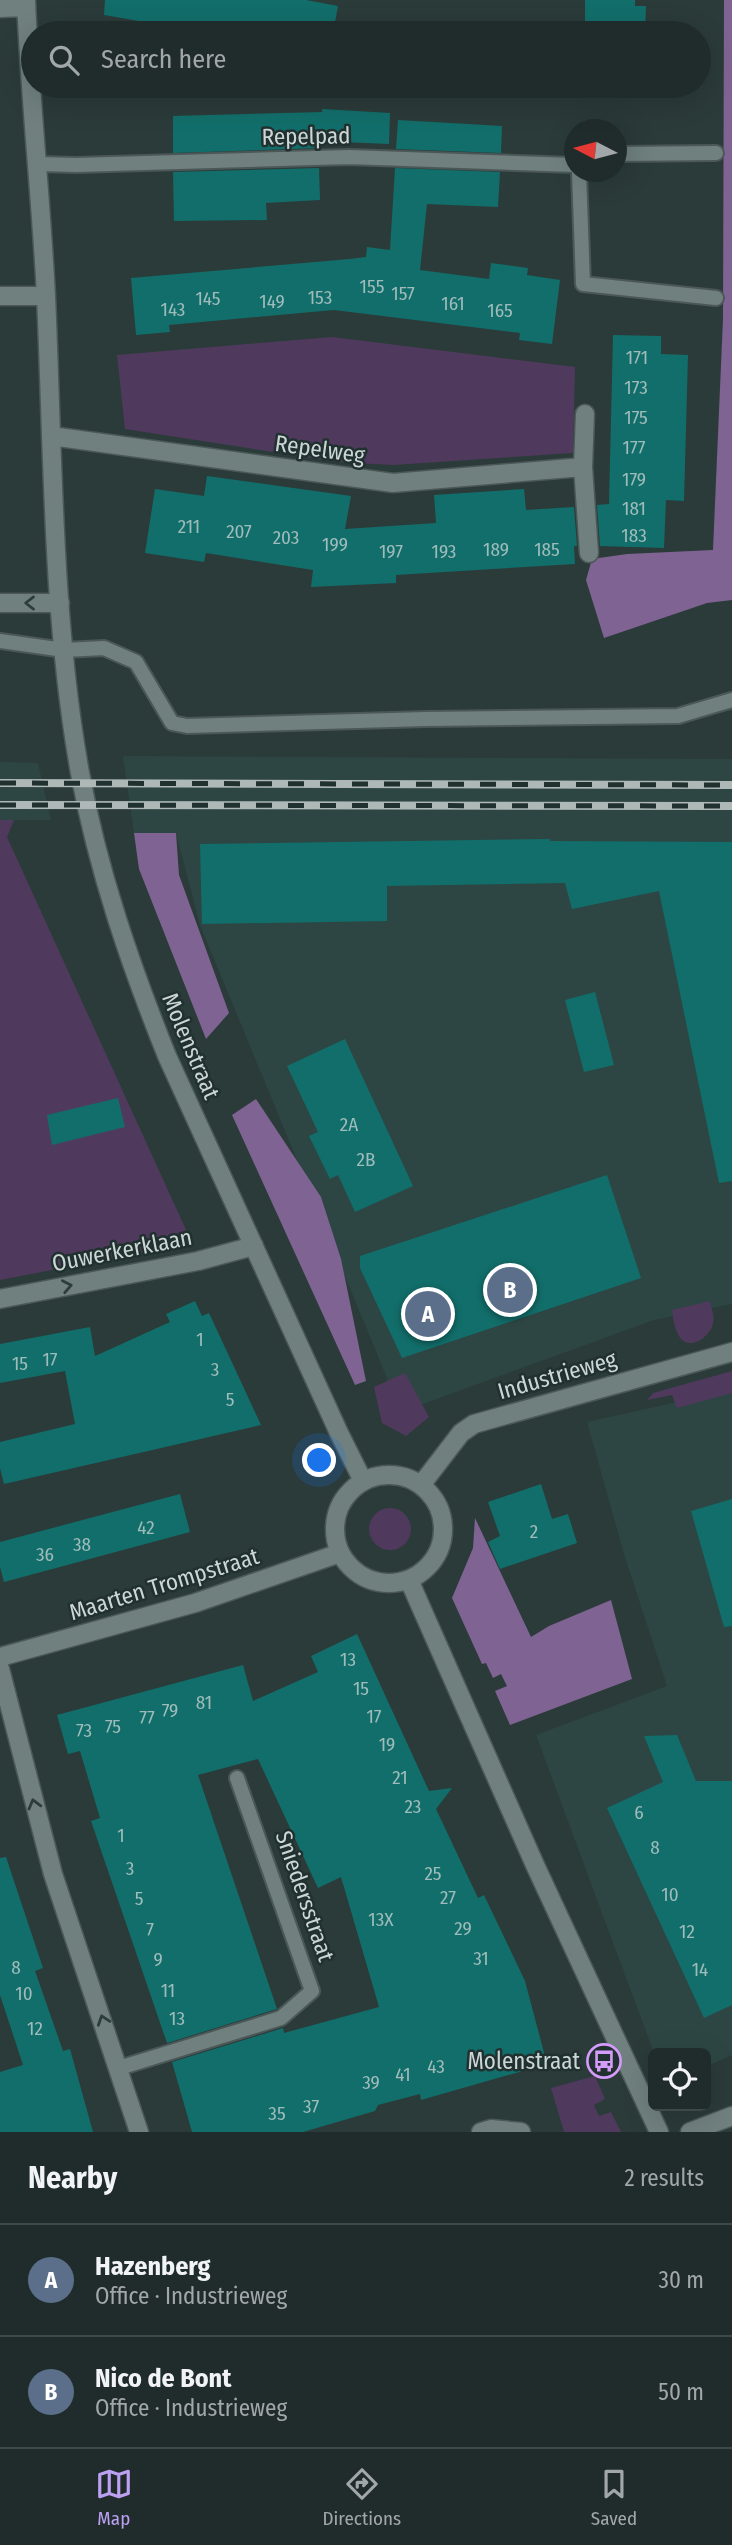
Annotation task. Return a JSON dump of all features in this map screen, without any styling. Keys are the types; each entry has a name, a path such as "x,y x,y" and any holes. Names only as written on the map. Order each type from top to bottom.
{"street":[{"path":"0,8 26,4"},
{"path":"0,603 60,603 46,296 33,98"},
{"path":"0,296 46,296"},
{"path":"585,414 583,467 589,554"},
{"name":"Repelweg","path":"51,436 393,484 583,467"},
{"name":"Molenstraat","path":"60,603 80,776 110,900 142,994 167,1056 363,1481"},
{"name":"Ouwerkerklaan","path":"0,1299 198,1261 254,1246"},
{"name":"Industrieweg","path":"422,1485 461,1433 474,1424 732,1352"},
{"path":"382,1475 398,1475 422,1485 437,1503 443,1520 443,1538 437,1556 426,1570 408,1580 387,1584 364,1578 351,1568 340,1553 335,1538 335,1521 341,1504 351,1489 363,1481 382,1475"},
{"name":"Maarten Trompstraat","path":"0,1657 195,1603 340,1553"},
{"path":"408,1580 659,2132"},
{"path":"0,1669 53,1874 139,2132"},
{"path":"690,2132 732,2116"},
{"path":"481,2132 491,2129 521,2132"}],"lane":[{"path":"627,154 716,153"},
{"name":"Repelpad","path":"38,164 349,156 564,165"},
{"path":"579,182 583,284 716,298"},
{"path":"0,641 65,650 104,648 136,662 172,723 187,726 426,719 678,716 732,700"},
{"name":"Sniedersstraat","path":"119,2068 281,2018 312,1991 237,1778"}],"shaded area":[{"path":"724,0 732,0 732,600 707,603 604,638 586,580 592,559 627,554 713,550 723,319"},
{"path":"332,337 575,367 573,453 393,465 338,462 125,429 117,355"},
{"path":"123,756 732,759 732,1304 654,1320 401,1412 200,925 176,833 134,833"},
{"path":"0,762 38,763 51,820 0,820"},
{"path":"0,820 14,820 7,837 192,1243 0,1280"},
{"path":"134,833 176,833 179,875 229,1013 206,1039 139,869"},
{"path":"256,1099 321,1197 341,1259 366,1381 355,1385 232,1115"},
{"path":"710,1301 714,1318 711,1329 697,1342 681,1339 676,1330 672,1310"},
{"path":"732,1371 732,1393 677,1408 672,1395 647,1400 653,1393"},
{"path":"405,1373 429,1417 406,1436 382,1423 374,1387"},
{"path":"732,1390 732,2055 711,2065 711,2048 652,2048 536,1735 667,1686 624,1554 587,1422"},
{"path":"390,1508 405,1514 411,1529 405,1544 390,1550 375,1544 369,1529 375,1514"},
{"path":"475,1518 531,1637 549,1626 611,1600 632,1679 510,1725 495,1691 507,1686 501,1674 493,1678 486,1663 482,1664 452,1598 473,1548"},
{"path":"595,2076 605,2099 594,2105 599,2116 611,2112 621,2132 564,2132 551,2088"}],"building":[{"path":"105,0 306,0 338,6 335,21 139,21 104,15"},
{"path":"585,0 635,0 635,6 646,6 645,21 585,21"},
{"path":"322,109 390,113 389,144 319,141 319,148 173,153 173,116 322,112"},
{"path":"398,120 502,126 501,153 396,149"},
{"path":"319,168 320,200 266,203 267,220 174,221 173,172"},
{"path":"395,168 500,172 498,207 427,204 420,270 489,279 491,263 528,268 527,275 560,280 552,344 519,340 520,333 334,310 169,325 170,332 136,335 131,278 366,257 367,247 390,250"},
{"path":"613,335 661,336 661,354 688,355 684,501 666,500 664,548 600,546 597,505 609,504"},
{"path":"207,476 351,496 345,529 436,523 434,495 524,489 526,510 574,507 577,546 574,546 575,564 396,575 396,583 311,587 313,570 206,553 204,562 145,553 155,489 204,496"},
{"path":"550,839 732,842 732,1181 719,1183 659,891 572,909 565,883 387,886 387,921 202,924 200,844"},
{"path":"595,992 614,1065 584,1072 565,1000"},
{"path":"345,1039 413,1186 355,1212 338,1175 330,1179 309,1136 318,1132 287,1066"},
{"path":"118,1098 125,1127 52,1145 47,1115"},
{"path":"607,1175 641,1278 402,1358 360,1268 360,1256"},
{"path":"195,1301 202,1316 209,1313 261,1425 4,1484 0,1468 0,1442 75,1424 65,1371 0,1383 0,1344 90,1327 95,1356 170,1322 166,1314"},
{"path":"541,1484 552,1519 568,1514 577,1543 500,1569 488,1542 500,1536 488,1502"},
{"path":"180,1494 190,1532 4,1582 0,1567 0,1542"},
{"path":"732,1499 732,1626 724,1627 691,1511"},
{"path":"357,1634 429,1791 452,1788 436,1809 478,1898 484,1895 525,1981 547,2064 421,2100 420,2094 378,2105 375,2111 303,2132 192,2132 172,2062 283,2028 284,2033 379,2007 341,1877 318,1888 258,1759 198,1775 277,2009 167,2043 91,1821 100,1818 80,1751 68,1754 57,1715 243,1665 253,1701 318,1672 311,1656"},
{"path":"677,1735 696,1781 732,1781 732,2005 704,2018 607,1808 663,1782 644,1736"},
{"path":"6,1857 43,1968 35,1971 63,2051 70,2049 93,2132 0,2132 0,2072 23,2065 0,1995 0,1858"}],"railway":[{"path":"0,783 732,785"},
{"path":"0,805 732,806"}],"place":[{"name":"Nico de Bont","path":"510,1290"},
{"name":"Hazenberg","path":"428,1314"},
{"name":"Molenstraat","path":"604,2061"}]}
